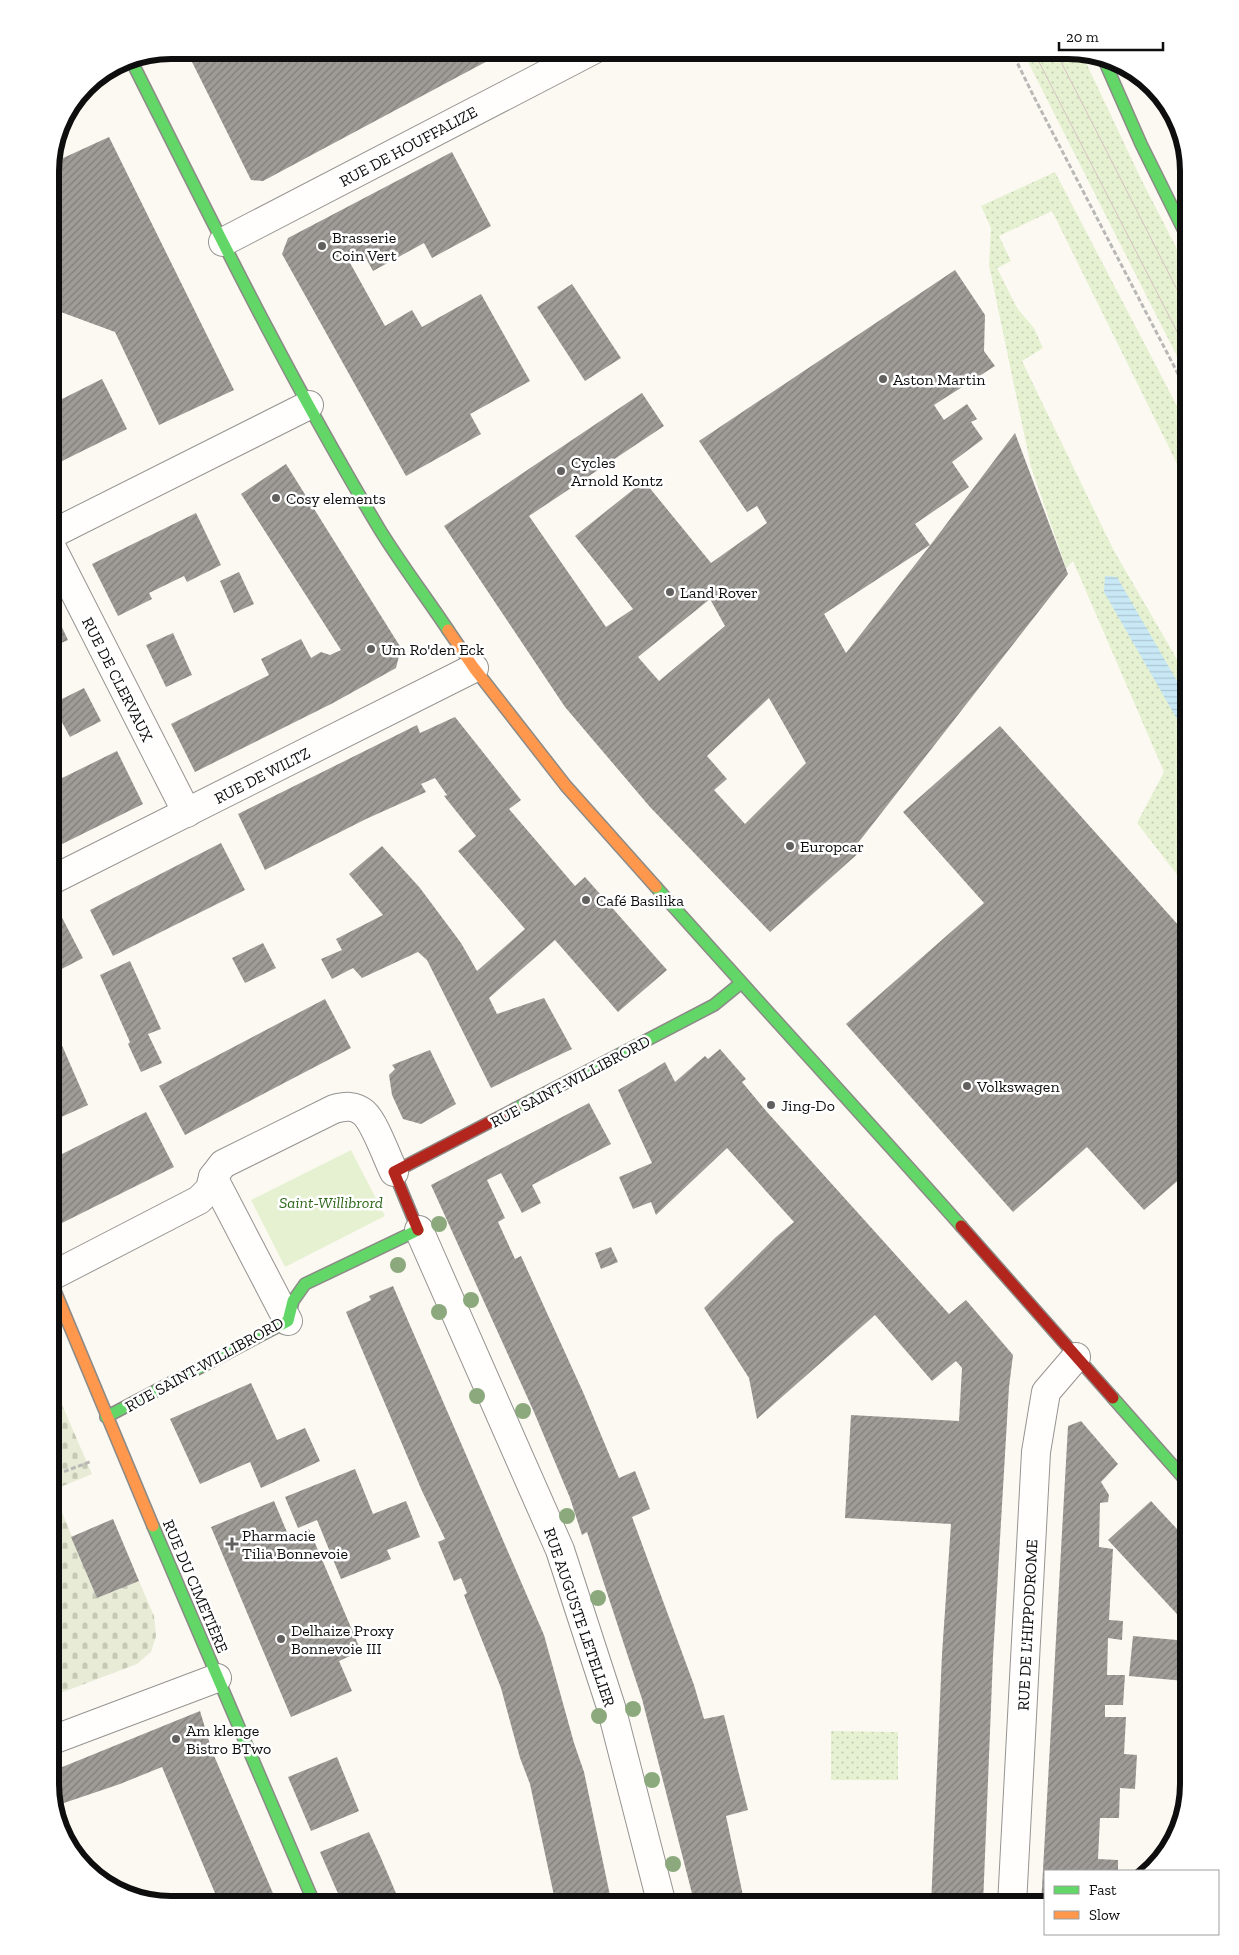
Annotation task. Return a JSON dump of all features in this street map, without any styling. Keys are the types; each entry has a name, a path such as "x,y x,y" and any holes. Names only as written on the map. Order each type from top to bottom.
{"main road":[{"path":"134,65 308,405 381,530 474,668 566,786 741,983 848,1098 1180,1474"},
{"path":"1107,66 1141,144 1180,223"},
{"name":"RUE SAINT-WILLIBRORD","path":"394,1172 714,1005 741,983"},
{"path":"394,1172 419,1230"},
{"name":"RUE SAINT-WILLIBRORD","path":"106,1418 288,1321 293,1301 306,1284 419,1230"},
{"name":"RUE DU CIMETIÈRE","path":"59,1300 106,1418 312,1896"}],"street":[{"name":"RUE DE HOUFFALIZE","path":"223,242 576,59"},
{"path":"59,530 308,405"},
{"name":"RUE DE CLERVAUX","path":"59,562 187,813"},
{"name":"RUE DE WILTZ","path":"59,877 474,668"},
{"path":"59,1273 199,1200 210,1190 213,1178 223,1164 334,1109 344,1106 359,1110 370,1121 394,1172"},
{"path":"213,1178 288,1321"},
{"name":"RUE AUGUSTE LETELLIER","path":"419,1230 560,1550 611,1707 660,1896"},
{"name":"RUE DE L'HIPPODROME","path":"1012,1896 1036,1452 1046,1392 1076,1357"},
{"path":"59,1738 217,1678"}],"path":[{"path":"1016,59 1033,95 1180,378"},
{"path":"59,1474 120,1450"}],"green space":[{"path":"1027,59 1085,60 1142,181 1180,255 1180,362"},
{"path":"1055,172 1180,412 1180,470 1052,211 999,236 1011,261 997,268 1017,308 1034,328 1043,348 1022,361 1113,549 1180,664 1180,878 1137,823 1164,772 1073,561 1066,568 1031,467 989,265 991,228 981,206"},
{"name":"Saint-Willibrord","path":"351,1150 385,1216 285,1267 251,1200"},
{"path":"59,1398 92,1474 59,1488"},
{"path":"59,1505 97,1598 139,1581 154,1616 156,1636 151,1652 137,1664 59,1694"},
{"path":"831,1731 898,1732 898,1780 831,1780"}],"water":[{"path":"1105,576 1117,577 1180,686 1180,724 1104,592"}],"building":[{"path":"190,59 491,59 263,181 251,180"},
{"path":"109,137 234,390 159,425 115,332 59,311 60,160"},
{"path":"452,152 491,226 432,258 424,243 373,271 363,253 349,261 385,326 412,310 422,327 481,294 530,381 470,414 481,434 406,476 282,254 288,238"},
{"path":"955,270 985,315 984,351 995,366 934,405 944,420 967,404 977,419 971,422 983,439 952,462 969,487 915,524 930,545 824,614 846,653 932,543 1015,433 1068,574 858,843 862,850 770,932 650,807 565,707 444,526 642,393 664,426 529,516 606,627 633,609 575,536 644,481 711,563 767,523 757,506 747,512 699,441","holes":["710,599 725,626 659,681 638,657","769,698 806,763 745,824 714,790 727,779 707,756"]},
{"path":"572,284 621,358 585,381 537,307"},
{"path":"102,379 127,429 59,463 59,400"},
{"path":"286,464 401,648 396,668 333,703 195,772 171,724 269,675 261,659 301,639 311,658 321,652 330,655 341,650 241,494"},
{"path":"196,513 221,565 187,582 184,576 149,593 152,599 118,616 92,564"},
{"path":"239,572 254,604 234,613 220,581"},
{"path":"59,621 68,640 59,644"},
{"path":"173,633 192,675 166,687 146,645"},
{"path":"84,688 101,721 70,737 59,717 59,700"},
{"path":"455,717 521,800 509,809 575,886 585,877 667,970 618,1012 555,940 489,998 497,1014 544,998 572,1049 491,1088 427,960 418,952 362,978 353,968 332,979 321,959 342,950 336,939 383,915 349,874 382,846 420,888 461,943 477,971 525,929 458,851 476,836 444,796 447,795 435,778 421,784 426,792 366,819 265,870 238,814 417,725 420,733"},
{"path":"1000,726 1180,927 1180,1179 1144,1210 1087,1147 1013,1212 846,1024 984,903 903,812"},
{"path":"117,751 143,804 59,846 59,780"},
{"path":"221,843 245,890 113,956 90,910"},
{"path":"59,912 83,958 59,970"},
{"path":"263,943 276,968 245,983 232,958"},
{"path":"130,961 161,1029 148,1034 162,1063 141,1072 128,1044 130,1042 100,975"},
{"path":"325,999 351,1048 185,1135 159,1086"},
{"path":"59,1039 88,1105 59,1118"},
{"path":"720,1049 746,1079 742,1082 767,1112 949,1314 966,1300 1013,1355 1009,1387 993,1657 983,1896 931,1896 942,1654 951,1524 845,1518 851,1415 959,1421 962,1368 956,1361 932,1381 875,1315 757,1419 749,1378 704,1308 776,1237 794,1222 727,1148 656,1215 651,1202 633,1209 619,1177 652,1163 618,1090 665,1062 675,1082 705,1056 708,1059"},
{"path":"430,1050 456,1104 421,1124 403,1119 392,1095 389,1075 395,1069 392,1065"},
{"path":"589,1103 611,1144 532,1185 541,1203 522,1213 501,1173 487,1180 505,1218 498,1222 515,1259 521,1256 583,1392 619,1478 635,1471 650,1509 632,1517 694,1685 704,1719 724,1715 748,1810 726,1816 743,1896 693,1896 642,1699 587,1532 582,1535 570,1498 534,1412 431,1185"},
{"path":"146,1112 174,1167 59,1224 59,1156"},
{"path":"611,1247 618,1262 601,1269 595,1253"},
{"path":"393,1286 544,1635 584,1772 610,1896 554,1896 530,1784 520,1758 501,1688 464,1595 467,1593 461,1578 454,1581 438,1542 445,1539 422,1491 346,1312 371,1300 369,1296"},
{"path":"251,1383 277,1440 305,1428 320,1461 261,1488 250,1462 200,1484 170,1419"},
{"path":"1081,1421 1118,1464 1101,1482 1109,1495 1108,1502 1100,1503 1099,1547 1113,1549 1109,1620 1123,1621 1122,1640 1108,1638 1107,1675 1125,1675 1123,1705 1105,1705 1105,1717 1126,1717 1124,1754 1137,1755 1135,1789 1120,1788 1119,1818 1100,1818 1098,1859 1118,1860 1118,1870 1044,1870 1044,1896 1042,1896 1068,1426"},
{"path":"355,1469 373,1514 406,1501 420,1537 387,1550 391,1559 341,1579 317,1520 298,1528 285,1497"},
{"path":"274,1501 289,1537 309,1529 361,1651 339,1661 352,1691 291,1717 211,1527"},
{"path":"1151,1501 1180,1532 1180,1617 1108,1540"},
{"path":"113,1519 139,1581 97,1598 71,1537"},
{"path":"1133,1636 1180,1640 1180,1681 1129,1676"},
{"path":"200,1711 212,1751 274,1896 216,1896 162,1767 120,1784 61,1804 59,1768"},
{"path":"337,1757 359,1811 311,1831 288,1777"},
{"path":"369,1832 397,1896 339,1896 320,1852"}],"tram line":[{"path":"1038,59 1180,337"},
{"path":"1060,59 1180,295"}],"traffic: fast":[{"path":"134,65 250,296 313,414 380,530 448,630"},
{"path":"1107,66 1141,144 1180,223"},
{"path":"656,887 961,1226"},
{"path":"515,1109 714,1005 741,983"},
{"path":"106,1417 288,1321 293,1301 305,1284 418,1230"},
{"path":"1113,1398 1180,1474"},
{"path":"153,1526 311,1896"}],"traffic: slow":[{"path":"448,630 474,668 566,786 656,887"},
{"path":"59,1301 153,1526"}],"traffic: jam":[{"path":"418,1230 394,1172 515,1109"},
{"path":"961,1226 1113,1398"}],"place":[{"name":"Brasserie Coin Vert","path":"322,246"},
{"name":"Aston Martin","path":"883,379"},
{"name":"Cycles Arnold Kontz","path":"561,471"},
{"name":"Cosy elements","path":"276,498"},
{"name":"Land Rover","path":"670,592"},
{"name":"Um Ro'den Eck","path":"371,649"},
{"name":"Europcar","path":"790,846"},
{"name":"Café Basilika","path":"586,900"},
{"name":"Volkswagen","path":"967,1086"},
{"name":"Jing-Do","path":"771,1105"},
{"name":"Pharmacie Tilia Bonnevoie","path":"232,1544"},
{"name":"Delhaize Proxy Bonnevoie III","path":"281,1639"},
{"name":"Am klenge Bistro BTwo","path":"176,1739"}]}
